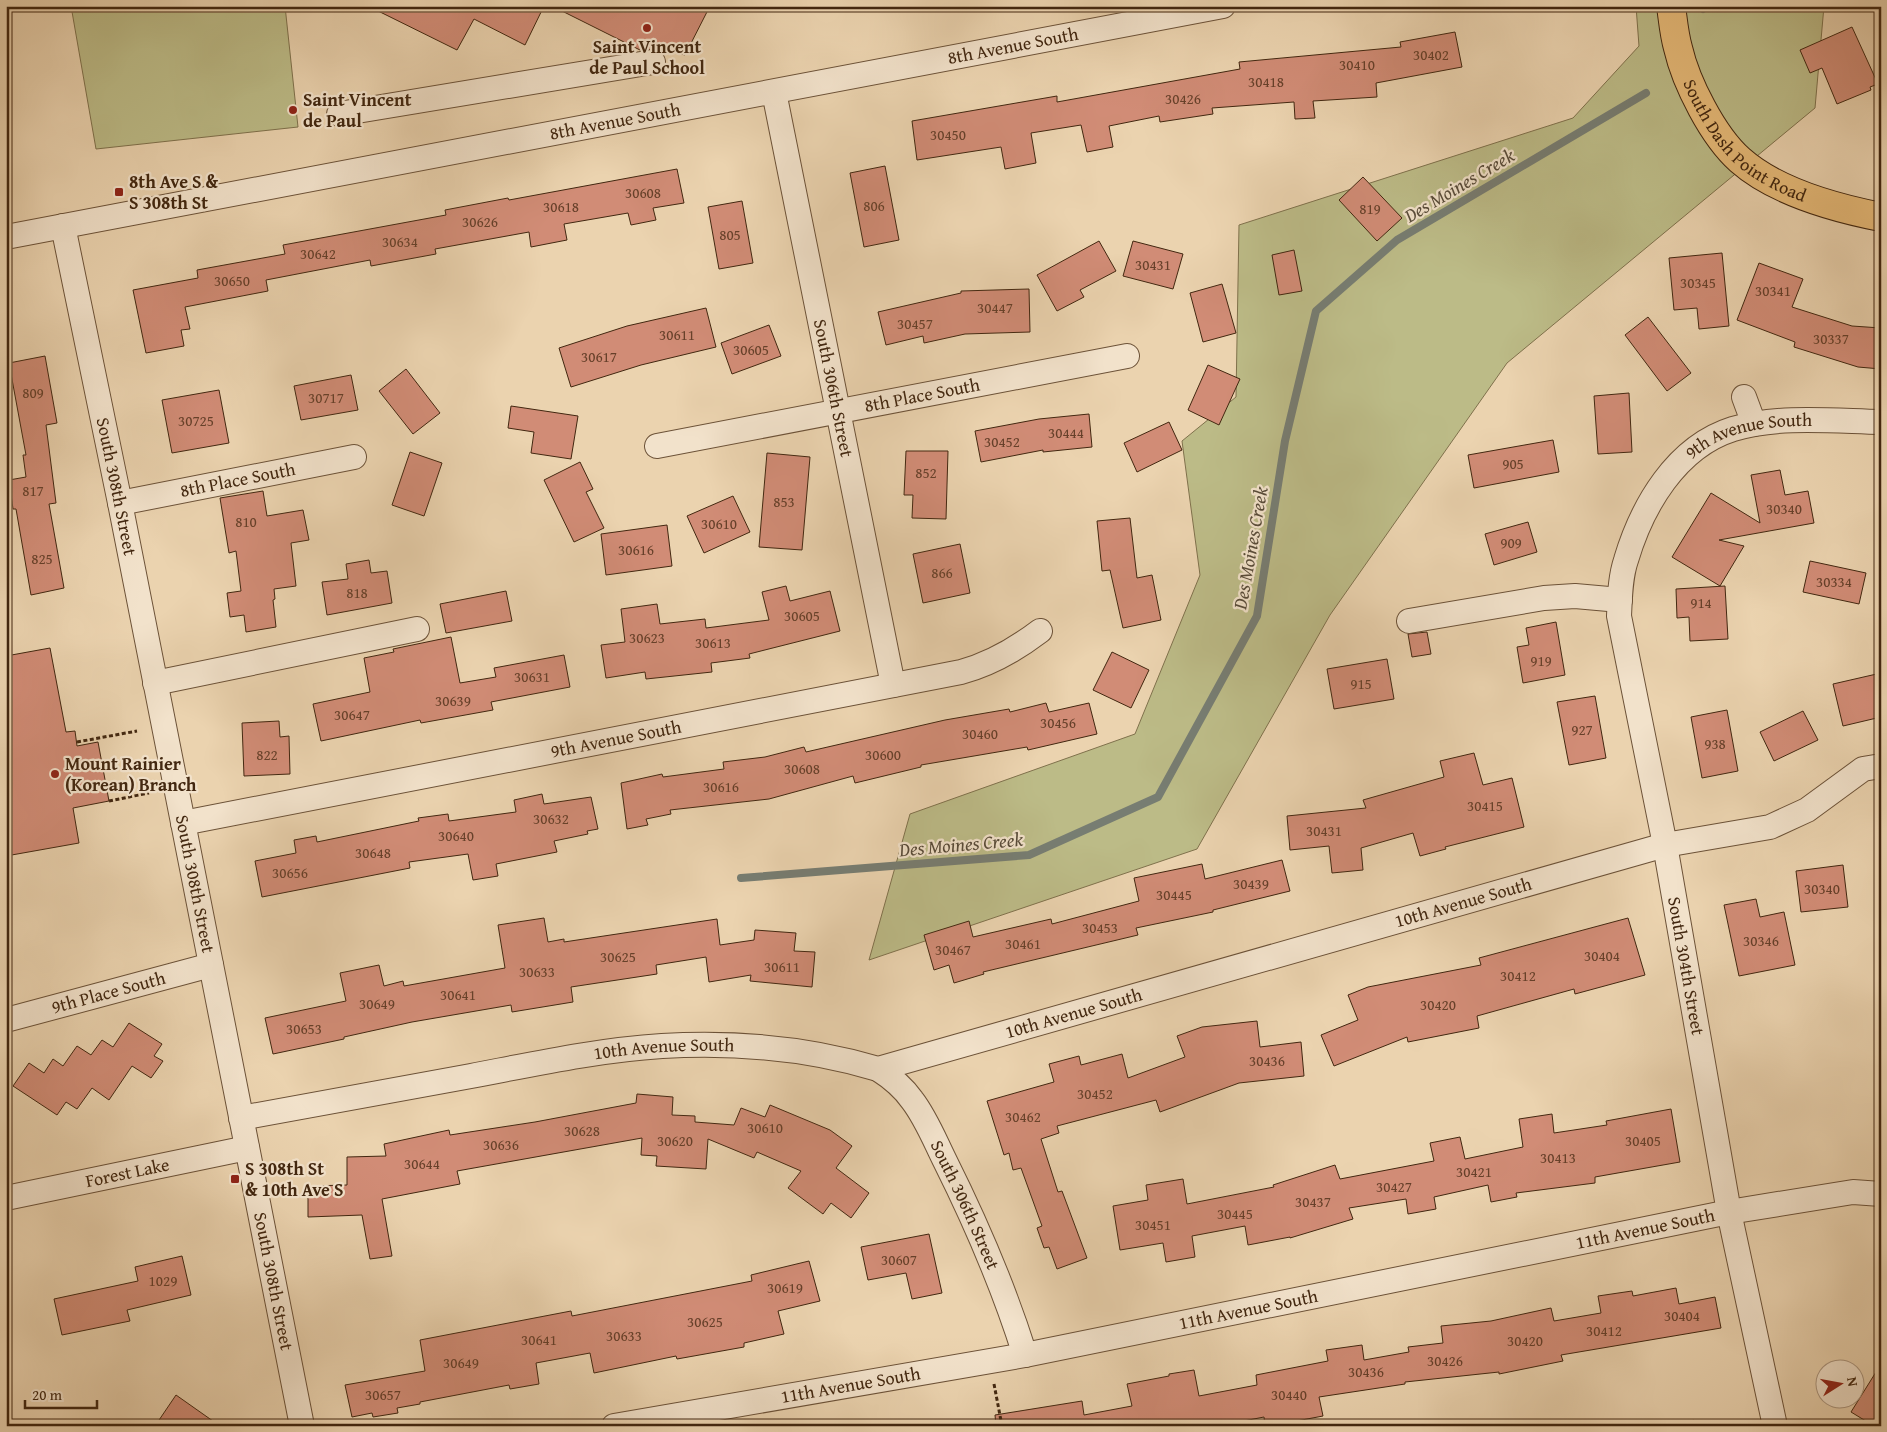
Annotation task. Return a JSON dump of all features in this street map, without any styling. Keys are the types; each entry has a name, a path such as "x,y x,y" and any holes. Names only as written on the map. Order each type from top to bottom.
{"main road":[{"name":"South Dash Point Road","path":"1671,6 1678,48 1691,85 1713,128 1740,160 1775,184 1823,203 1881,216"}],"street":[{"name":"8th Avenue South","path":"6,237 774,92 1131,15 1223,6"},
{"path":"339,114 653,62"},
{"name":"South 306th Street","path":"774,92 894,685"},
{"name":"South 308th Street","path":"63,226 120,503 302,1426"},
{"name":"8th Place South","path":"657,446 1128,356"},
{"path":"1744,397 1754,424"},
{"name":"9th Avenue South","path":"1646,509 1675,467 1702,444 1719,434 1754,424 1789,421 1881,422"},
{"name":"8th Place South","path":"120,503 354,457"},
{"name":"South 304th Street","path":"1646,509 1626,560 1619,616 1627,665 1665,845 1729,1212 1775,1426"},
{"path":"1409,621 1544,598 1575,596 1620,600"},
{"path":"155,683 417,629"},
{"name":"9th Avenue South","path":"183,823 976,668 1018,648 1040,631"},
{"name":"10th Avenue South","path":"241,1118 552,1061 660,1046 707,1044 774,1048 838,1059 878,1069 1665,845 1770,827 1807,810 1862,769 1881,766"},
{"name":"9th Place South","path":"6,1020 211,964"},
{"name":"South 306th Street","path":"878,1069 900,1086 913,1101 958,1186 995,1272 1025,1355"},
{"name":"Forest Lake","path":"6,1198 247,1148"},
{"name":"11th Avenue South","path":"614,1426 1025,1355 1729,1212 1853,1192 1881,1194"}],"path":[{"path":"77,742 137,731"},
{"path":"109,802 149,793"},
{"path":"990,1361 1002,1426"},
{"path":"1671,1426 1695,1421 1703,1426"}],"shaded area":[{"path":"71,6 285,6 298,127 96,149"},
{"path":"1636,6 1824,6 1815,108 1507,363 1330,615 1197,849 869,960 910,814 1135,734 1200,575 1182,441 1236,397 1239,225 1573,118 1639,46"}],"building":[{"path":"368,6 544,6 525,45 474,19 457,50"},
{"name":"Saint Vincent de Paul School","path":"552,6 710,6 685,55 666,50 664,54 657,49 640,50"},
{"path":"1852,27 1878,84 1870,87 1871,90 1837,104 1822,68 1810,73 1800,50"},
{"path":"1455,32 1462,67 1376,83 1377,97 1313,101 1315,118 1295,119 1294,102 1212,108 1213,114 1160,122 1159,116 1109,126 1113,147 1087,152 1081,125 1031,133 1036,163 1005,169 1001,147 917,160 912,121 1057,96 1057,102 1240,69 1239,62 1401,47 1400,42"},
{"path":"885,166 899,240 864,247 850,173"},
{"path":"677,169 684,203 653,208 656,220 631,225 628,213 564,224 567,240 531,247 529,232 435,249 436,254 371,266 370,260 266,280 268,291 185,307 190,329 181,330 184,346 146,353 133,290 198,278 197,270 285,254 283,245 446,215 445,210"},
{"path":"1363,177 1402,218 1377,241 1339,200"},
{"path":"742,201 753,263 719,269 708,207"},
{"path":"1099,241 1116,271 1080,290 1084,297 1057,311 1037,275"},
{"path":"1133,241 1183,254 1173,289 1123,276"},
{"path":"1294,250 1302,291 1279,295 1272,255"},
{"path":"1722,253 1729,326 1699,329 1697,308 1674,310 1669,258"},
{"path":"1759,263 1803,279 1792,307 1852,326 1881,328 1881,369 1858,367 1794,347 1795,342 1737,320"},
{"path":"1222,284 1236,333 1203,342 1190,293"},
{"path":"1029,289 1030,332 965,334 924,343 923,336 886,345 878,312 961,293 961,291"},
{"path":"706,308 716,347 641,365 571,387 559,348 627,326"},
{"path":"1648,317 1691,373 1667,391 1625,335"},
{"path":"769,325 781,356 732,374 721,343"},
{"path":"45,356 57,423 46,425 56,503 49,504 64,588 31,595 16,509 13,509 9,480 26,477 23,455 26,455 9,363"},
{"path":"1208,365 1240,379 1219,425 1188,410"},
{"path":"406,369 440,413 413,434 379,391"},
{"path":"351,375 358,410 301,420 294,386"},
{"path":"219,390 229,443 172,453 162,400"},
{"path":"1629,393 1632,452 1598,454 1594,396"},
{"path":"511,406 578,416 571,459 531,453 534,432 508,428"},
{"path":"1089,414 1092,447 1043,452 1043,450 981,462 975,431 1039,419"},
{"path":"1169,422 1182,450 1137,472 1124,443"},
{"path":"1553,440 1559,472 1474,488 1468,455"},
{"path":"906,451 948,451 946,519 912,518 913,495 904,495"},
{"path":"410,452 442,463 424,516 392,505"},
{"path":"767,453 810,457 802,550 759,547"},
{"path":"580,462 593,489 586,492 604,528 574,542 544,480"},
{"path":"1780,470 1785,495 1808,491 1814,523 1719,540 1744,546 1720,586 1672,557 1711,493 1760,523 1751,475"},
{"path":"263,491 267,516 303,510 309,540 291,543 296,586 274,589 275,599 273,600 276,627 246,632 244,615 230,617 227,593 241,591 236,551 229,553 220,498"},
{"path":"733,496 750,532 704,553 687,516"},
{"path":"1130,518 1137,578 1152,575 1161,620 1123,628 1110,570 1102,571 1097,521"},
{"path":"1528,522 1537,552 1494,565 1485,534"},
{"path":"667,525 672,566 606,575 601,534"},
{"path":"960,544 970,593 923,603 913,554"},
{"path":"369,560 371,573 387,571 392,603 327,615 322,582 348,579 346,564"},
{"path":"1810,561 1866,573 1859,604 1803,592"},
{"path":"786,586 790,601 830,591 840,631 749,654 750,658 711,663 712,672 646,679 645,672 606,678 601,645 625,642 621,609 657,604 660,624 705,619 706,628 769,620 762,592"},
{"path":"1725,586 1728,639 1690,641 1689,617 1677,618 1676,589"},
{"path":"506,591 512,621 446,633 440,604"},
{"path":"1556,622 1565,675 1523,683 1517,647 1529,645 1526,628"},
{"path":"1427,632 1431,654 1412,657 1408,634"},
{"path":"451,637 460,683 496,677 494,668 564,655 570,687 491,702 493,710 421,723 420,720 321,741 313,704 370,692 364,658 394,652 393,649"},
{"name":"Mount Rainier (Korean) Branch","path":"50,648 66,732 75,731 77,746 98,742 109,801 73,808 79,843 6,856 6,656"},
{"path":"1112,652 1149,670 1131,708 1093,690"},
{"path":"1387,659 1394,699 1334,709 1327,669"},
{"path":"1881,673 1881,717 1843,726 1833,684"},
{"path":"1595,696 1606,758 1569,765 1557,702"},
{"path":"1046,703 1049,712 1089,703 1097,734 1028,750 1027,747 921,765 921,767 855,783 853,776 769,799 670,810 671,814 646,819 648,825 627,829 621,783 662,774 663,777 724,769 723,762 765,757 804,747 806,752 945,720 1009,709 1010,712"},
{"path":"1727,710 1738,771 1702,778 1691,717"},
{"path":"1803,711 1818,740 1774,761 1760,732"},
{"path":"279,721 280,737 289,736 290,774 244,776 242,723"},
{"path":"1474,753 1483,785 1512,778 1524,827 1445,847 1446,849 1420,856 1413,833 1361,848 1363,870 1332,873 1329,846 1290,850 1287,816 1366,808 1363,800 1444,777 1440,761"},
{"path":"542,794 544,804 591,797 598,829 587,831 588,834 554,841 557,852 496,864 498,876 473,880 468,854 409,862 410,868 262,897 255,861 296,853 294,840 316,836 317,842 419,821 418,818 448,814 449,821 516,812 514,800"},
{"path":"1282,860 1290,891 1213,910 1213,912 1136,928 1138,935 983,972 984,974 954,983 949,965 934,970 924,935 969,921 973,937 1051,919 1052,924 1139,901 1134,878 1202,864 1205,879"},
{"path":"1843,865 1848,907 1801,912 1796,871"},
{"path":"1756,899 1760,917 1784,912 1795,965 1739,976 1724,905"},
{"path":"544,918 548,942 564,939 564,942 717,919 720,945 754,940 755,930 796,933 794,951 815,952 812,987 750,981 751,975 709,982 706,957 656,965 657,974 571,987 573,1002 512,1012 511,1005 412,1022 273,1054 265,1018 346,1001 340,973 379,965 384,986 403,981 404,986 505,968 498,925"},
{"path":"1628,918 1645,975 1575,994 1574,989 1477,1016 1479,1028 1408,1042 1407,1037 1334,1066 1321,1035 1358,1020 1348,995 1368,987 1481,965 1479,958"},
{"path":"1257,1021 1260,1047 1301,1042 1304,1076 1239,1083 1160,1112 1156,1100 1057,1126 1059,1133 1041,1139 1058,1192 1062,1191 1087,1258 1057,1269 1049,1247 1044,1248 1037,1228 1042,1226 1021,1168 1013,1170 1009,1153 1004,1155 987,1101 1054,1082 1049,1064 1079,1056 1081,1065 1122,1054 1128,1078 1185,1057 1177,1036 1202,1027"},
{"path":"129,1023 162,1044 154,1056 163,1061 151,1078 132,1066 109,1100 92,1088 77,1109 66,1102 57,1115 13,1086 29,1063 44,1073 53,1059 63,1066 77,1046 91,1055 102,1040 113,1047"},
{"path":"637,1094 673,1097 672,1115 695,1116 695,1122 734,1125 741,1108 765,1117 770,1105 830,1130 852,1146 836,1168 869,1193 851,1218 831,1203 823,1214 788,1188 801,1171 757,1152 754,1158 708,1139 706,1169 656,1166 657,1156 641,1155 642,1138 457,1171 460,1184 382,1199 392,1256 370,1259 362,1215 308,1217 308,1186 347,1185 347,1157 386,1156 384,1144 449,1130 450,1135 535,1122 636,1103"},
{"path":"1671,1109 1680,1162 1595,1177 1595,1183 1516,1193 1517,1197 1491,1202 1488,1185 1434,1197 1436,1209 1408,1214 1406,1199 1349,1208 1353,1219 1290,1238 1248,1245 1245,1226 1192,1236 1195,1257 1166,1262 1163,1243 1120,1250 1113,1206 1148,1200 1146,1185 1183,1179 1187,1204 1274,1187 1273,1185 1335,1165 1340,1179 1434,1161 1430,1143 1460,1137 1465,1159 1523,1147 1519,1119 1552,1114 1554,1133 1607,1125 1606,1121"},
{"path":"929,1234 942,1293 912,1299 906,1273 868,1280 861,1247"},
{"path":"182,1256 191,1295 127,1310 130,1321 62,1335 54,1299 138,1281 135,1267"},
{"path":"809,1261 820,1301 778,1311 784,1334 744,1343 744,1347 677,1359 676,1356 594,1373 590,1353 536,1363 539,1384 510,1389 509,1385 420,1402 420,1404 397,1408 398,1413 373,1417 372,1413 352,1417 345,1385 425,1371 420,1340 571,1311 572,1316 752,1281 751,1275"},
{"path":"1676,1288 1679,1304 1715,1297 1721,1328 1561,1355 1563,1361 1499,1374 1499,1372 1405,1382 1405,1384 1319,1397 1323,1416 1270,1426 1265,1426 1264,1417 1218,1426 996,1426 995,1415 1082,1401 1084,1415 1132,1406 1127,1384 1169,1376 1169,1374 1194,1370 1199,1396 1257,1385 1256,1375 1328,1361 1326,1350 1362,1345 1364,1360 1409,1352 1408,1347 1443,1343 1441,1326 1491,1321 1551,1308 1554,1321 1601,1313 1598,1296 1632,1291 1633,1296"},
{"path":"1881,1364 1881,1426 1874,1426 1851,1412 1852,1410 1864,1410 1864,1391"},
{"path":"176,1395 220,1426 155,1426"}],"waterway":[{"name":"Des Moines Creek","path":"1703,9 1706,6"},
{"name":"Des Moines Creek","path":"741,878 1029,855 1158,797 1257,616 1285,441 1316,311 1397,240 1646,93"}],"place":[{"name":"Saint Vincent de Paul School","path":"647,28"},
{"name":"Saint Vincent de Paul","path":"293,110"},
{"name":"8th Ave S & S 308th St","path":"119,192"},
{"name":"Mount Rainier (Korean) Branch","path":"55,774"},
{"name":"S 308th St & 10th Ave S","path":"235,1179"}]}
